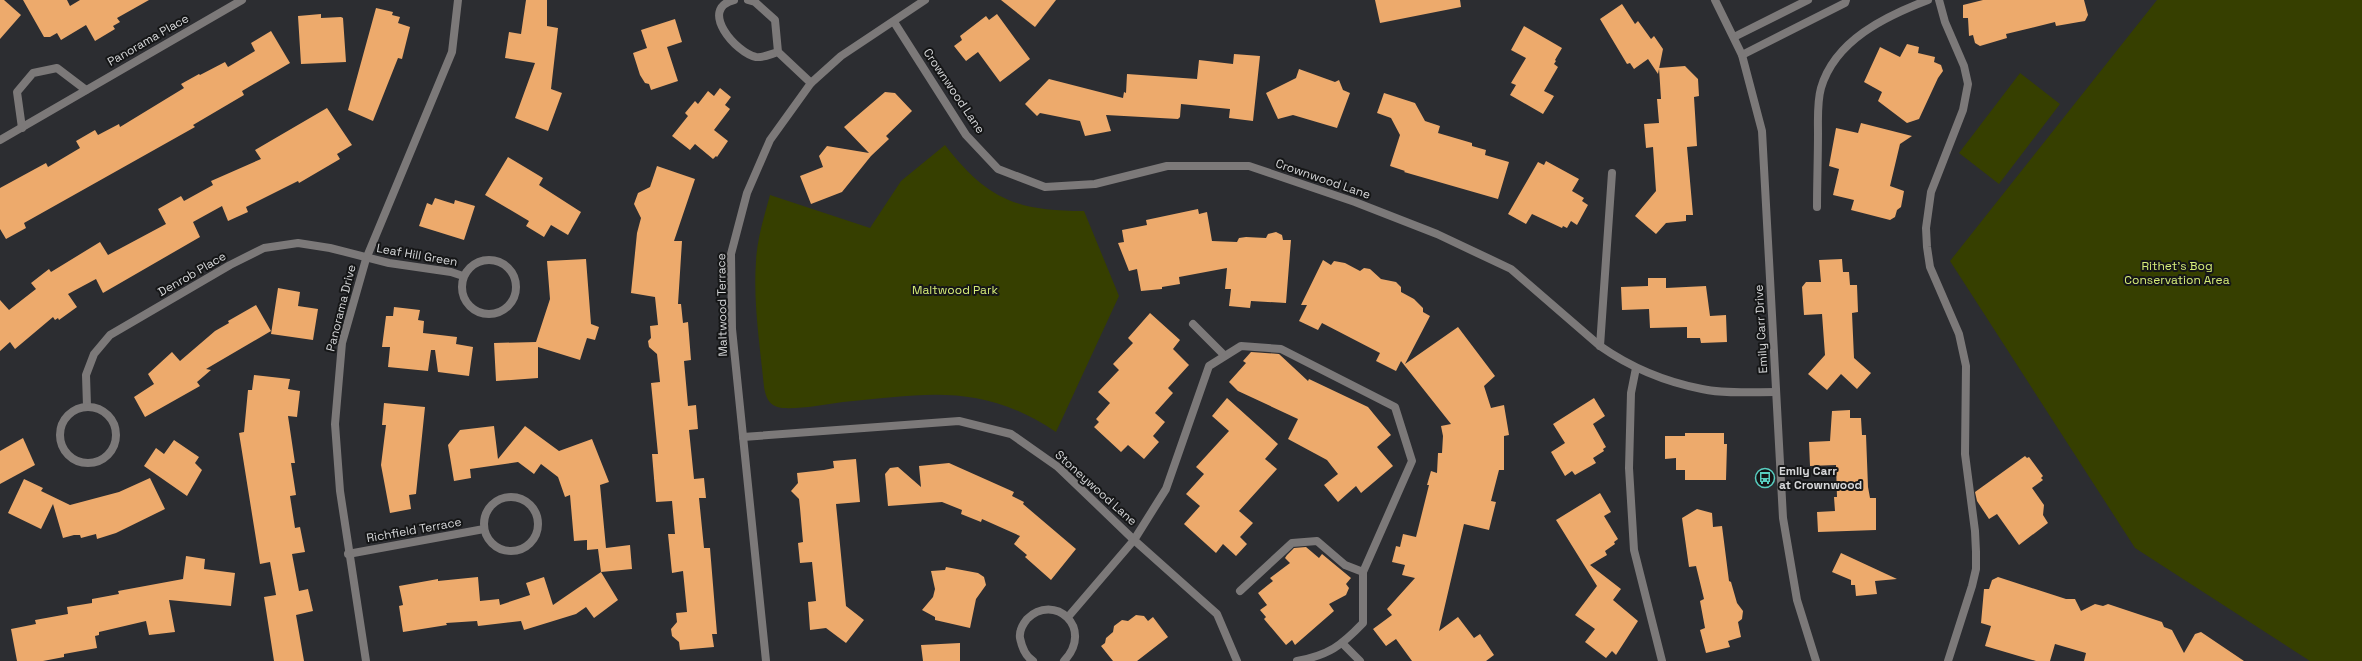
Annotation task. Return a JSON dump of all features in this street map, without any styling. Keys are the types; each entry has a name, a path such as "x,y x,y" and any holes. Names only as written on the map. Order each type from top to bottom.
{"street":[{"name":"Panorama Place","path":"0,140 242,0"},
{"name":"Panorama Drive","path":"366,661 348,554 340,491 335,424 342,343 366,259 452,52 458,0"},
{"path":"734,0 723,7 719,17 721,28 728,37 749,55 759,57 778,52"},
{"path":"748,0 755,2 775,20 778,52 811,83"},
{"name":"Maltwood Terrace","path":"766,661 732,329 731,254 746,193 770,140 811,83 841,56 894,22 924,0"},
{"name":"Emily Carr Drive","path":"1715,0 1742,55 1762,131 1780,481 1788,554 1797,600 1816,661"},
{"path":"1734,38 1808,0"},
{"path":"1742,55 1845,3 1846,0"},
{"path":"1817,206 1819,107 1825,76 1844,50 1868,29 1884,19 1928,0"},
{"path":"1939,0 1945,22 1964,66 1968,84 1963,110 1931,192 1926,228 1927,247 1930,267 1959,334 1966,366 1965,454 1975,531 1976,552 1976,569 1972,586 1948,661"},
{"name":"Crownwood Lane","path":"894,22 966,135 998,169 1045,187 1095,184 1167,166 1249,166 1355,202 1437,234 1511,269 1600,346 1636,368 1671,381 1702,390 1776,392"},
{"path":"22,128 17,92 33,73 57,68 86,90"},
{"path":"1600,346 1612,173"},
{"name":"Denrob Place","path":"87,406 86,375 94,354 110,335 230,265 264,248 298,243 330,248 366,259"},
{"name":"Leaf Hill Green","path":"366,259 451,272 463,276"},
{"name":"Leaf Hill Green","path":"491,259 502,262 511,270 516,280 516,292 512,302 503,310 492,314 481,313 471,308 464,299 461,287 463,276 470,266 480,260 491,259"},
{"path":"1193,324 1224,355"},
{"path":"1068,617 1134,540 1166,489 1209,366 1224,355 1241,346 1281,349 1395,407 1412,461 1363,572 1363,623 1343,644 1316,658 1297,661"},
{"path":"1636,368 1631,393 1629,468 1634,550 1662,661"},
{"path":"87,406 98,408 107,413 114,422 116,433 115,444 109,454 100,460 90,463 79,461 69,456 63,447 60,436 62,425 67,416 76,409 87,406"},
{"name":"Stoneywood Lane","path":"743,437 959,421 1011,434 1058,467 1134,540 1217,614 1237,661"},
{"path":"508,496 520,498 530,504 536,513 539,524 536,535 529,544 520,550 508,551 498,548 489,540 484,529 487,513 498,500 508,496"},
{"name":"Richfield Terrace","path":"348,554 484,529"},
{"path":"1240,591 1292,543 1317,542 1345,565 1363,572"},
{"path":"1034,661 1028,658 1021,647 1020,634 1024,622 1033,614 1044,609 1057,611 1068,617 1074,628 1076,640 1072,652 1064,661"},
{"path":"1343,644 1360,661"}],"green space":[{"name":"Rithet's Bog Conservation Area","path":"2157,0 2362,0 2362,661 2310,661 2135,548 1950,261"},
{"path":"2020,73 2060,104 1999,184 1959,153"},
{"name":"Maltwood Park","path":"945,145 975,178 990,190 1005,198 1021,204 1040,208 1084,211 1119,296 1056,432 1029,416 1003,405 978,398 953,395 901,396 797,408 782,408 774,405 767,398 764,387 755,293 758,244 770,195 870,228 901,181"}],"building":[{"path":"0,0 4,0 21,15 0,39"},
{"path":"23,0 67,0 70,6 80,0 149,0 117,18 120,22 113,26 115,29 95,41 86,25 61,40 57,33 50,37 44,37"},
{"path":"526,0 547,0 547,26 558,28 551,89 562,93 548,131 515,118 535,63 505,58 509,32 521,34"},
{"path":"1001,0 1056,0 1035,27"},
{"path":"1375,0 1460,0 1461,7 1380,23"},
{"path":"1983,0 2084,0 2088,15 2085,21 2056,26 2055,22 2006,34 2007,38 1980,46 1975,43 1973,35 1969,36 1968,18 1963,18 1963,5"},
{"path":"1622,4 1635,24 1638,21 1651,39 1654,36 1663,49 1658,74 1648,59 1634,69 1630,63 1627,64 1600,19"},
{"path":"376,8 393,12 392,15 400,17 398,23 410,27 402,59 398,58 373,121 348,110"},
{"path":"321,14 321,18 343,18 346,62 301,64 298,16"},
{"path":"997,14 1030,59 1000,82 978,52 966,61 954,46 962,40 960,36 986,16 989,20"},
{"path":"675,19 682,42 667,47 678,81 651,90 649,84 645,83 640,75 633,53 647,48 641,30"},
{"path":"1524,26 1562,48 1554,64 1558,67 1544,91 1554,96 1543,114 1510,95 1516,85 1511,83 1526,58 1511,50"},
{"path":"271,31 290,63 242,91 244,95 193,125 195,127 24,223 26,228 6,239 0,229 0,188 46,163 48,167 80,148 76,141 95,130 98,135 119,124 120,127 184,88 181,84 199,74 200,75 225,62 228,67 255,51 251,43"},
{"path":"1907,44 1919,47 1918,53 1935,57 1934,62 1941,65 1943,71 1938,78 1919,119 1907,123 1878,101 1882,92 1864,82 1880,47 1900,57"},
{"path":"1234,54 1260,56 1253,121 1229,118 1230,109 1181,104 1180,117 1178,119 1106,115 1111,131 1085,136 1080,121 1040,113 1037,116 1025,104 1049,79 1123,98 1124,92 1126,93 1127,74 1197,79 1199,60 1233,64"},
{"path":"1685,66 1698,79 1699,96 1694,97 1697,146 1687,147 1693,215 1686,215 1686,221 1666,223 1656,234 1635,216 1656,191 1653,147 1646,148 1644,124 1659,123 1657,99 1661,99 1659,68"},
{"path":"1299,69 1335,82 1339,80 1343,90 1350,93 1337,128 1293,115 1278,119 1266,93 1296,78"},
{"path":"720,88 731,97 725,105 730,109 714,130 728,141 717,157 716,156 713,159 695,144 690,150 672,136 688,116 685,113 695,101 698,104 708,91 714,96"},
{"path":"885,92 895,93 912,111 886,136 889,139 871,156 842,192 811,204 800,176 823,167 819,156 827,146 869,153 844,127"},
{"path":"1384,93 1415,103 1425,121 1440,126 1438,133 1472,143 1472,146 1486,150 1485,155 1509,162 1498,199 1404,172 1405,171 1390,166 1400,135 1391,118 1377,113"},
{"path":"327,108 352,145 337,154 340,159 299,183 298,181 246,207 248,212 228,221 222,206 193,222 200,237 103,293 96,279 68,294 77,307 59,320 58,318 55,320 53,317 15,349 10,342 0,351 0,300 9,310 36,289 31,283 49,269 51,272 100,242 108,255 166,224 158,209 181,196 184,201 213,185 211,181 261,159 255,150"},
{"path":"1861,123 1912,136 1900,144 1890,186 1904,191 1901,207 1897,210 1895,217 1890,220 1851,210 1854,200 1833,195 1839,169 1829,166 1836,128 1858,133"},
{"path":"508,157 543,178 539,185 581,212 568,235 551,225 544,237 526,226 529,221 485,195"},
{"path":"1546,161 1579,179 1572,191 1584,198 1582,201 1588,205 1577,225 1571,221 1567,228 1563,226 1562,228 1532,214 1526,224 1508,214 1538,162 1544,165"},
{"path":"657,166 695,179 674,241 682,241 678,304 681,304 683,323 688,322 691,360 684,361 688,406 696,405 698,429 689,430 694,479 704,478 706,498 699,498 704,548 710,548 717,634 712,634 714,647 680,650 679,642 672,636 671,629 677,622 676,613 687,612 683,571 672,573 668,534 675,534 672,501 656,502 652,454 658,454 651,383 660,382 657,354 649,347 648,341 651,338 650,326 658,325 655,297 631,293 637,233 641,218 634,204 638,193 650,187"},
{"path":"435,198 454,204 455,200 475,206 464,240 419,226 427,203 432,205"},
{"path":"1198,209 1199,214 1207,212 1212,241 1237,242 1239,238 1246,237 1266,238 1268,234 1276,232 1282,235 1283,240 1291,240 1286,303 1251,301 1250,308 1229,306 1231,289 1225,289 1227,268 1179,277 1180,284 1162,287 1162,289 1141,291 1137,269 1129,271 1118,243 1124,242 1122,230 1147,225 1146,220"},
{"path":"586,259 591,324 599,327 595,340 587,338 580,360 538,347 538,378 496,381 494,343 536,342 550,299 547,261"},
{"path":"1842,259 1843,272 1849,272 1850,285 1857,285 1858,312 1852,313 1854,358 1871,373 1857,389 1841,374 1827,390 1808,374 1825,355 1822,314 1804,315 1802,287 1806,282 1821,282 1819,260"},
{"path":"1323,260 1331,265 1334,261 1345,263 1360,271 1364,268 1370,269 1381,279 1396,282 1401,287 1401,292 1414,299 1423,308 1423,312 1430,316 1405,364 1458,327 1495,376 1484,386 1491,408 1504,405 1509,435 1504,436 1504,470 1499,470 1491,501 1496,502 1489,530 1464,524 1439,631 1458,617 1474,638 1480,634 1494,655 1486,661 1412,661 1396,639 1386,646 1373,629 1392,615 1387,609 1415,578 1402,575 1405,565 1392,562 1396,546 1400,547 1403,534 1416,537 1431,471 1437,473 1438,453 1442,453 1443,436 1441,426 1451,424 1401,361 1396,371 1376,361 1380,353 1322,323 1318,330 1299,321 1307,305 1301,305"},
{"path":"1648,278 1666,278 1666,288 1706,286 1710,316 1726,315 1727,342 1701,343 1700,338 1687,338 1687,327 1650,328 1649,309 1622,310 1621,287 1648,286"},
{"path":"278,288 300,292 298,306 318,309 313,340 271,334"},
{"path":"256,305 271,331 206,369 211,370 197,382 200,386 145,417 134,397 154,384 148,374 172,352 180,361 215,331 229,323 228,321"},
{"path":"394,307 420,310 418,320 424,321 423,333 457,337 456,344 473,347 469,376 438,372 435,350 431,350 428,371 388,367 390,347 382,347 386,316 393,316"},
{"path":"1150,313 1180,340 1173,349 1189,365 1168,388 1173,393 1155,413 1165,422 1153,436 1159,442 1144,459 1128,445 1121,452 1094,427 1099,422 1096,419 1110,403 1098,392 1119,370 1113,364 1133,343 1128,338"},
{"path":"1251,352 1279,354 1308,381 1309,379 1368,407 1391,435 1377,447 1393,466 1361,493 1356,486 1338,502 1324,485 1338,474 1327,460 1288,439 1298,419 1238,391 1229,382 1246,363 1243,361"},
{"path":"254,375 290,379 288,389 300,391 297,417 288,416 295,463 291,463 296,495 290,496 295,528 300,527 305,552 292,554 299,591 308,589 313,611 296,615 304,661 274,661 264,597 276,595 270,562 260,564 239,433 244,432 248,390 252,390"},
{"path":"1227,398 1278,444 1265,459 1277,469 1239,511 1253,523 1240,537 1247,544 1236,556 1223,544 1216,553 1184,524 1200,506 1186,494 1204,474 1196,467 1229,431 1212,416"},
{"path":"1594,398 1605,416 1593,424 1606,447 1603,449 1604,451 1593,458 1596,463 1575,475 1572,471 1565,476 1551,452 1565,443 1553,424"},
{"path":"384,403 425,407 416,494 409,495 411,509 390,513 381,465 386,425 382,425"},
{"path":"1850,410 1850,418 1861,418 1862,435 1866,435 1868,487 1870,498 1876,498 1876,530 1818,532 1817,512 1835,511 1834,497 1837,497 1836,465 1810,466 1809,442 1830,441 1832,411"},
{"path":"494,426 498,459 525,426 559,451 592,439 609,482 600,485 606,548 630,545 632,569 601,572 598,549 587,550 587,540 574,541 570,495 565,497 558,477 541,464 534,474 518,462 470,469 471,478 454,481 448,445 460,430"},
{"path":"1685,433 1724,433 1724,444 1727,444 1726,480 1685,480 1685,470 1676,470 1676,458 1665,459 1665,436 1685,436"},
{"path":"23,438 35,465 0,484 0,451"},
{"path":"174,440 199,457 195,463 202,470 187,496 144,466 156,448 164,454"},
{"path":"2025,456 2027,458 2029,457 2043,476 2041,478 2043,480 2032,488 2044,505 2043,515 2048,523 2019,545 1997,514 1989,519 1977,501 1975,492"},
{"path":"856,459 860,502 836,504 846,606 864,620 846,643 826,628 810,630 808,602 816,601 812,562 800,563 798,543 803,542 799,499 791,491 798,483 797,473 834,468 833,461"},
{"path":"949,463 1014,492 1012,496 1024,502 1023,504 1076,549 1051,580 1025,557 1027,555 1014,544 1020,536 982,519 981,522 961,514 962,510 942,502 888,506 885,474 890,468 898,467 921,487 919,466"},
{"path":"150,478 165,509 116,533 97,539 96,534 81,538 80,535 74,535 63,538 53,504 41,529 8,513 24,479 43,488 41,491 70,505 119,492"},
{"path":"1600,493 1611,512 1604,516 1618,539 1614,542 1615,544 1605,551 1607,555 1590,565 1621,589 1613,600 1638,621 1616,655 1612,651 1606,658 1585,642 1595,629 1575,615 1597,586 1556,520"},
{"path":"1697,509 1712,513 1713,527 1722,526 1729,581 1731,582 1737,603 1743,611 1742,619 1738,622 1741,637 1728,641 1730,647 1706,653 1700,630 1705,628 1700,601 1704,599 1696,566 1689,567 1682,518"},
{"path":"1306,547 1319,558 1322,554 1351,578 1346,584 1349,588 1346,595 1329,604 1334,611 1295,645 1292,640 1286,645 1264,619 1266,617 1260,610 1267,605 1258,593 1273,581 1270,578 1290,563 1285,558 1294,548"},
{"path":"1841,553 1897,579 1875,581 1877,594 1856,596 1855,585 1851,585 1851,580 1832,572"},
{"path":"186,556 205,559 204,569 235,573 231,606 169,600 175,632 149,635 146,621 99,632 99,635 95,636 97,648 64,654 64,657 43,661 17,661 11,629 36,624 35,620 68,614 67,607 92,603 92,599 119,594 118,591 183,579"},
{"path":"946,567 978,573 984,577 986,585 976,599 970,628 935,620 935,617 922,610 933,597 935,589 931,571 945,570"},
{"path":"601,572 618,600 594,618 586,607 576,614 524,630 521,621 478,626 477,621 446,623 447,625 403,632 399,606 403,605 399,586 438,579 438,581 478,577 480,601 499,599 500,605 530,595 526,583 544,577 553,605"},
{"path":"1998,577 2066,599 2075,599 2081,611 2095,604 2103,606 2108,604 2162,622 2164,627 2172,630 2184,653 2195,634 2201,632 2244,661 2084,661 2086,653 2055,644 2050,661 2036,661 1985,646 1991,626 1981,623 1984,589 1989,589 1992,580"},
{"path":"1136,615 1144,616 1148,621 1153,617 1168,637 1137,661 1113,661 1101,646 1105,643 1106,638 1113,632 1114,626 1122,620 1128,621"},
{"path":"960,643 960,661 923,661 921,645"}],"place":[{"name":"Emily Carr at Crownwood","path":"1765,478"}]}
